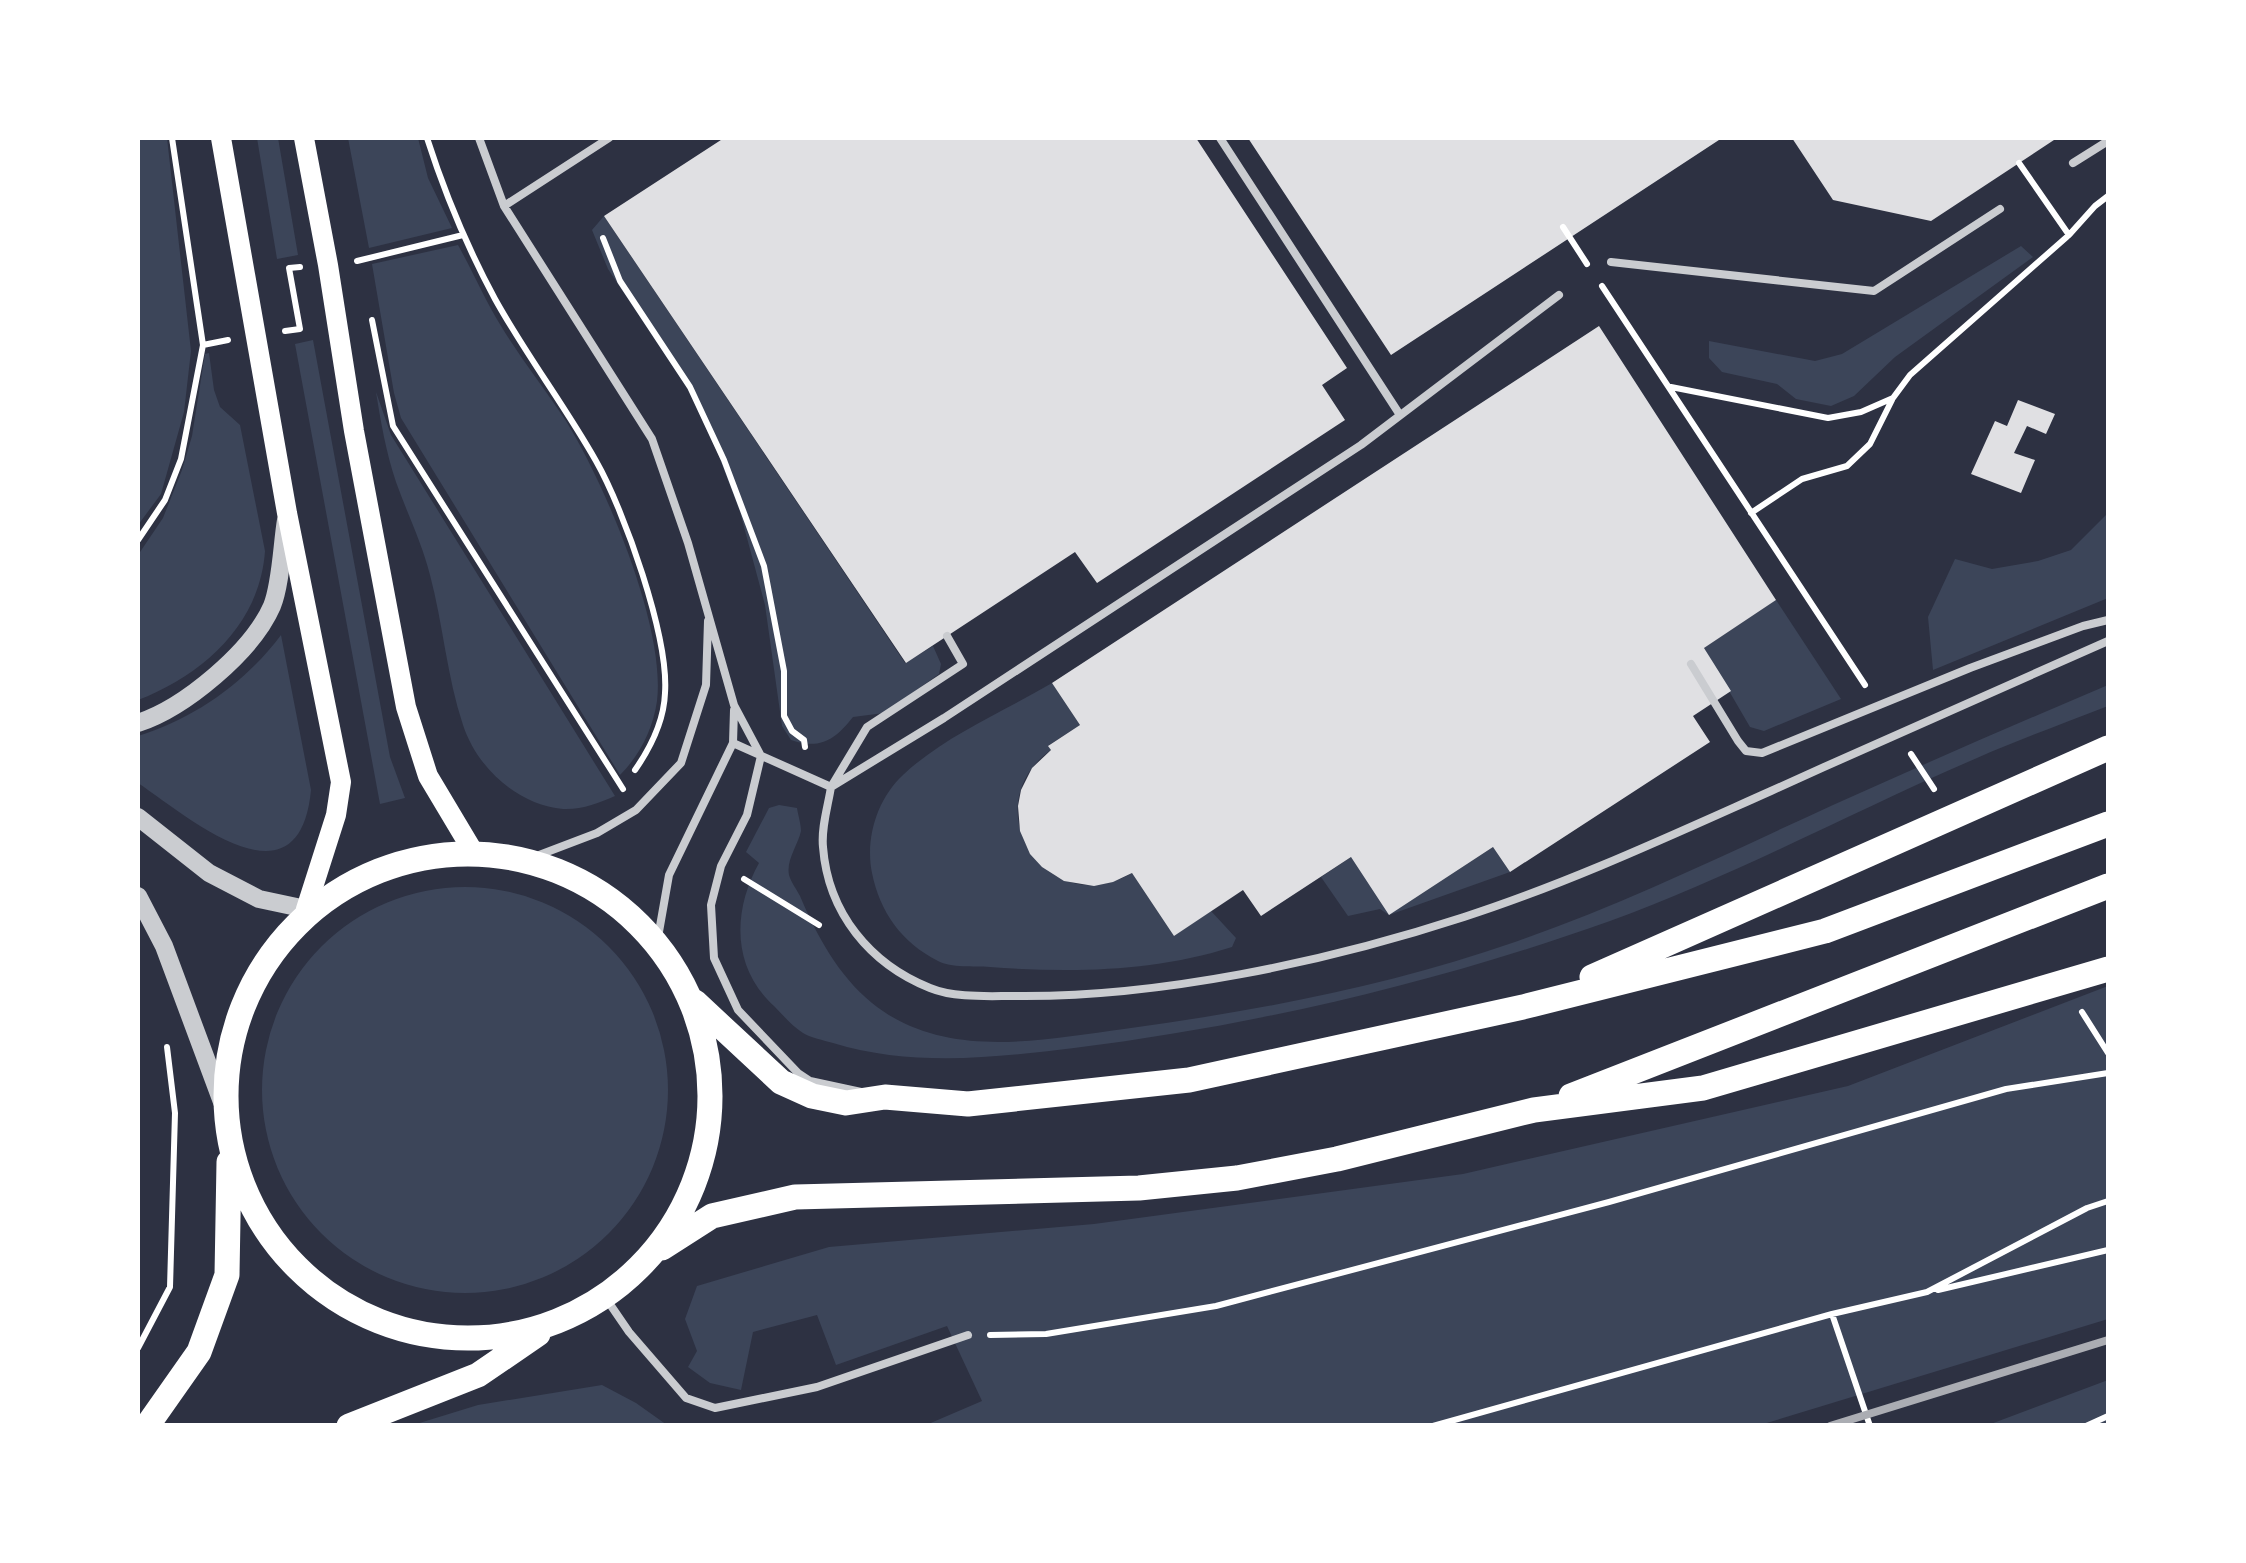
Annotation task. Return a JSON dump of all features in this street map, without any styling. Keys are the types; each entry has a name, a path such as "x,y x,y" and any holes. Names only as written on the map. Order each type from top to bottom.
{"main road":[{"path":"146,1426 199,1352 227,1275 226,1110 231,1043 255,979 306,909 336,815 341,782 287,513 221,138"},
{"path":"304,138 406,707 428,776 474,853"},
{"path":"1524,1007 2108,748"},
{"path":"692,999 780,1082 812,1096 846,1103 884,1097 968,1104 1189,1080 1524,1007 1825,930 2108,824"},
{"path":"306,909 347,885 407,861 474,853 526,860 557,870 632,917 677,970 692,999 710,1071 704,1154 672,1230 656,1251"},
{"path":"1534,1110 2108,886"},
{"path":"348,1426 478,1375 550,1326 605,1297 656,1251 712,1216 795,1198 1139,1188 1237,1178 1337,1159 1534,1110 1702,1088 2108,970"},
{"path":"229,1142 246,1195 276,1244 304,1276 367,1318 448,1340 478,1341 550,1326"}],"street":[{"path":"138,723 161,716 249,642 273,604 287,513"},
{"path":"138,817 209,873 259,899 306,909"},
{"path":"138,896 164,946 226,1110"}],"lane":[{"path":"480,138 504,206 652,439 734,705 762,756 747,815 721,866 711,905 714,958 738,1010 810,1081 884,1097"},
{"path":"504,206 609,138"},
{"path":"1220,138 1400,415"},
{"path":"2074,163 2108,140"},
{"path":"1611,262 1874,291 2000,209"},
{"path":"831,788 1361,444 1560,294"},
{"path":"526,860 597,833 636,810 681,763 706,685 708,612"},
{"path":"1691,664 1738,742 1746,751 1762,752 1970,668 2108,620"},
{"path":"947,636 963,664 868,727 831,788 822,844 831,895 853,930 884,964 934,990 984,996 1121,991 1213,978 1339,952 1464,917 1614,861 2108,641"},
{"path":"656,943 668,875 733,743 734,705"},
{"path":"733,743 831,788"},
{"path":"605,1297 629,1332 686,1398 715,1408 817,1387 968,1335"}],"path":[{"path":"172,138 203,345"},
{"path":"427,138 463,235 496,300 598,463 615,498 646,588 666,692 652,745 620,785"},
{"path":"2019,163 2069,235"},
{"path":"1752,512 1802,479 1847,466 1870,444 1893,398 1910,375 2108,196"},
{"path":"1562,227 1570,238"},
{"path":"602,238 620,281 690,387 724,460 764,566 784,671 784,716 804,740 807,776"},
{"path":"360,260 364,278"},
{"path":"372,315 394,426 636,810"},
{"path":"1637,338 1776,550"},
{"path":"1669,387 1828,418 1862,412 1893,398"},
{"path":"721,866 820,926"},
{"path":"138,1348 170,1287 175,1112 167,1042"},
{"path":"968,1335 1046,1334 1216,1306 1609,1202 2006,1090 2108,1073"},
{"path":"1927,1292 2108,1201"},
{"path":"1433,1426 1832,1314 2108,1250"},
{"path":"1832,1314 1870,1426"},
{"path":"2086,1426 2108,1416"}],"shaded area":[{"path":"138,138 167,138 191,351 184,412 161,494 138,525"},
{"path":"257,138 278,138 298,255 277,259"},
{"path":"348,138 418,138 428,178 452,228 369,248"},
{"path":"604,216 905,663 933,646 941,664 939,674 884,713 853,717 840,732 819,743 791,740 782,726 765,605 740,512 689,391 608,269 592,230"},
{"path":"458,245 501,326 581,448 614,518 642,596 657,670 657,701 644,741 620,775 401,418 372,264"},
{"path":"2021,246 2033,257 1895,357 1854,396 1831,406 1796,399 1777,384 1722,372 1709,358 1709,341 1815,361 1842,354"},
{"path":"313,340 390,757 405,798 380,804 295,344"},
{"path":"209,353 220,407 240,425 265,551 261,577 240,624 224,644 185,676 138,700 138,555 163,518 182,470 192,436 205,354"},
{"path":"376,392 391,435 615,796 563,809 530,800 501,782 469,741 430,575 392,471"},
{"path":"2108,513 2108,598 1933,670 1928,617 1955,559 1992,569 2038,561 2071,550"},
{"path":"1776,600 1841,699 1764,731 1750,727 1704,648"},
{"path":"281,635 311,790 302,827 286,846 264,851 238,845 211,832 138,783 138,736 217,697"},
{"path":"1052,683 1080,725 1049,745 1051,750 1028,773 1018,800 1020,827 1030,851 1048,871 1072,883 1101,884 1132,873 1174,936 1211,911 1236,938 1232,947 1173,962 1112,969 963,966 943,963 925,953 894,924 880,901 870,860 875,820 886,796 903,775 937,748"},
{"path":"2108,685 2108,706 1977,758 1657,903 1479,964 1278,1014 1044,1052 953,1058 893,1055 863,1051 803,1033 760,991 744,956 744,900 759,863 746,852 769,808 779,805 797,808 801,831 789,875 821,940 860,992 900,1021 961,1040 1026,1041 1273,1005 1419,972 1556,927"},
{"path":"1493,847 1510,872 1389,915 1380,909 1348,916 1321,877 1351,857 1390,914"},
{"path":"465,887 505,890 543,902 578,921 609,946 634,977 653,1012 665,1050 665,1130 653,1168 634,1203 609,1234 578,1259 543,1278 505,1290 465,1293 425,1290 387,1278 352,1259 321,1234 296,1203 277,1168 265,1130 262,1090 265,1050 277,1012 296,977 321,946 352,921 387,902 425,890"},
{"path":"2108,986 2108,1319 1760,1425 926,1425 982,1401 947,1326 836,1365 817,1315 753,1332 741,1390 710,1383 688,1367 697,1351 685,1319 697,1286 829,1247 1094,1224 1463,1174 1848,1086"},
{"path":"2108,1380 2108,1425 1988,1425"},
{"path":"602,1385 667,1425 413,1425 478,1405"}],"building":[{"path":"724,138 1196,138 1347,368 1322,385 1345,420 1097,583 1075,552 906,663 604,216"},
{"path":"1248,138 1722,138 1391,355"},
{"path":"1792,138 2057,138 1931,221 1833,200"},
{"path":"1599,326 1776,600 1704,648 1731,691 1693,716 1710,742 1510,872 1493,847 1389,915 1351,857 1261,916 1243,890 1174,936 1132,873 1094,886 1064,881 1042,867 1030,854 1020,831 1021,790 1032,768 1051,750 1048,746 1080,725 1052,683"},
{"path":"2018,400 2055,414 2046,434 2027,426 2014,453 2035,460 2021,493 1971,474 1995,421 2007,426"}],"railway":[{"path":"1830,1426 2108,1340"}]}
